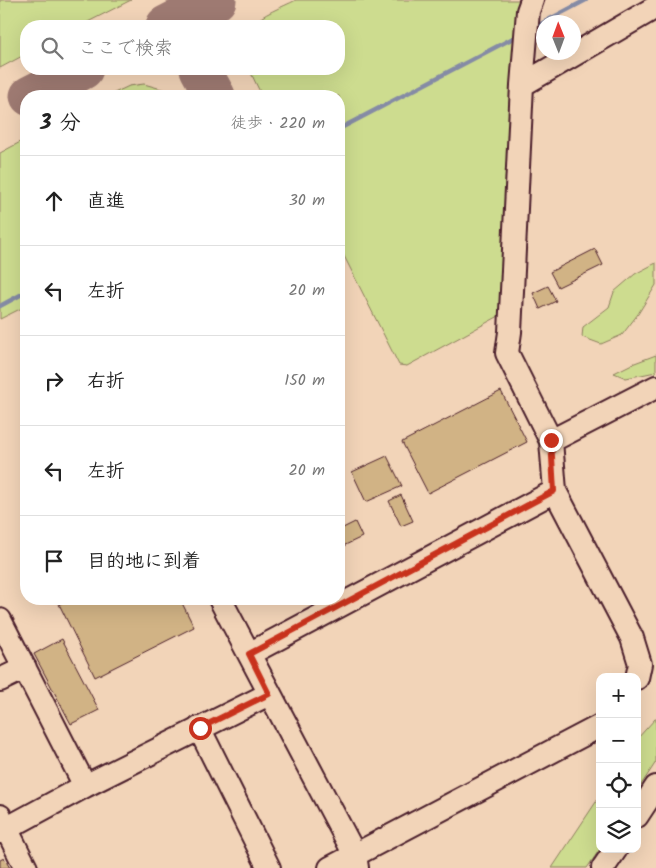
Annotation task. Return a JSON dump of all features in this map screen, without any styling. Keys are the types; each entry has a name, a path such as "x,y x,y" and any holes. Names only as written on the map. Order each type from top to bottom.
{"lane":[{"path":"532,0 528,11 522,85 510,332 507,353 551,440 554,491 632,638 640,664 638,673"},
{"path":"522,85 656,7"},
{"path":"551,440 656,388"},
{"path":"345,603 554,491"},
{"path":"223,605 356,862"},
{"path":"249,654 341,605"},
{"path":"0,620 85,786"},
{"path":"0,680 25,668"},
{"path":"26,868 2,825 85,786 269,694"},
{"path":"200,728 269,868"},
{"path":"330,868 356,862 596,728"},
{"path":"641,810 656,787"},
{"path":"603,868 613,853"}],"green space":[{"path":"0,0 131,0 92,20 20,20 20,57 0,68"},
{"path":"296,0 523,0 507,301 499,316 407,366 399,365 345,258 345,90 259,90 252,75 345,75 345,20 258,20 266,14"},
{"path":"144,84 165,90 121,90 129,86"},
{"path":"20,142 20,309 0,319 0,153"},
{"path":"656,263 656,285 622,335 601,344 582,337 583,327 609,307 614,292 635,274"},
{"path":"656,355 656,372 626,378 614,373 632,364"},
{"path":"656,719 656,762 641,785 641,763 641,735"},
{"path":"596,802 597,853 587,868 552,868"}],"building":[{"path":"595,249 603,265 558,287 550,272"},
{"path":"548,286 556,301 540,309 533,293"},
{"path":"501,391 527,442 428,493 402,442"},
{"path":"387,456 402,486 366,502 352,472"},
{"path":"401,495 413,521 401,526 389,501"},
{"path":"355,522 362,537 345,545 345,527"},
{"path":"59,605 183,605 194,627 95,677"},
{"path":"62,639 99,710 71,724 34,654"},
{"path":"4,858 10,868 0,868 0,860"}],"waterway":[{"path":"533,28 586,0"},
{"path":"345,126 519,35"},
{"path":"0,306 20,295"}],"taxiway":[{"path":"178,20 216,0"},
{"path":"42,90 71,75"},
{"path":"203,75 212,90"}],"route":[{"path":"200,728 269,694 249,654 554,491 551,440"}]}
